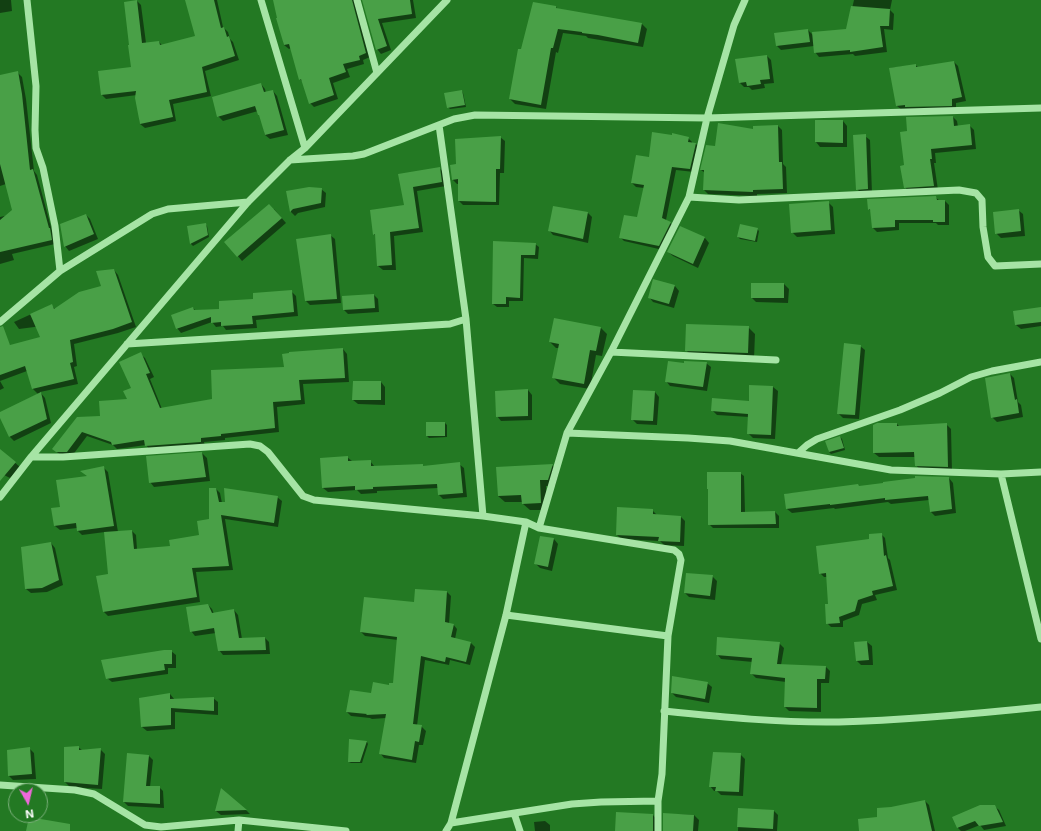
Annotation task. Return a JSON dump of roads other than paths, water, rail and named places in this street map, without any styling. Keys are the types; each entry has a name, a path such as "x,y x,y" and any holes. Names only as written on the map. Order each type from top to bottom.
{"street":[{"path":"27,0 36,86 36,148 43,168 55,226 60,272"},
{"path":"262,0 305,148"},
{"path":"357,0 377,73"},
{"path":"0,497 31,457 248,202 290,160 305,148 447,0"},
{"path":"539,528 567,433 611,352 689,197 707,118 734,25 745,0"},
{"path":"290,160 364,154 454,119 475,115 707,118 1041,108"},
{"path":"439,125 466,319 483,516"},
{"path":"689,197 740,200 952,191 976,193 982,200 983,227 988,257 995,266 1041,264"},
{"path":"0,322 60,272 152,214 168,209 248,202"},
{"path":"127,344 450,324 466,319"},
{"path":"611,352 776,360"},
{"path":"798,453 817,439 900,410 940,393 971,376 1041,362"},
{"path":"567,433 730,441 891,470 1001,474 1041,472"},
{"path":"31,457 63,457 250,444 260,446 268,452 303,496 314,500 483,516 526,522 539,528 674,550 679,554 681,560 668,636 662,774 658,801 658,831"},
{"path":"1001,474 1041,639"},
{"path":"446,831 450,823 506,615 526,522"},
{"path":"506,615 668,636"},
{"path":"664,711 770,720 838,722 956,716 1041,706"},
{"path":"0,785 75,790 94,794 145,825 161,827 239,820 346,831"},
{"path":"450,823 572,804 658,801"},
{"path":"514,813 520,831"},
{"path":"238,831 239,820"}]}
